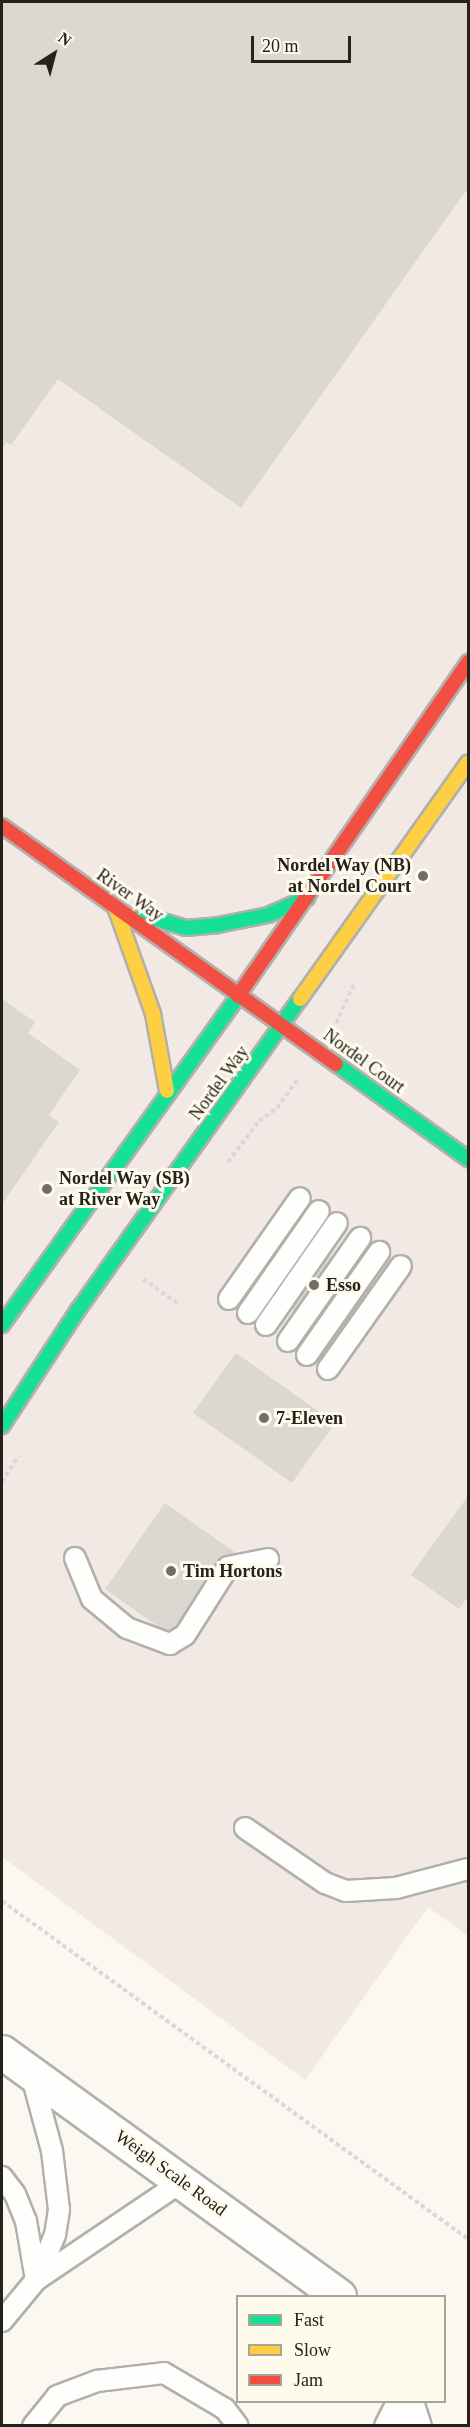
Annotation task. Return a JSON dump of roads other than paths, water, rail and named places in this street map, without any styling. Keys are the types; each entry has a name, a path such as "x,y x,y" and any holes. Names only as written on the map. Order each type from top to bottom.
{"street":[{"name":"Nordel Way","path":"2,1325 167,1091 309,897 468,662"},
{"name":"Nordel Way","path":"2,1426 78,1310 284,1026 468,763"},
{"name":"River Way","path":"2,826 238,993"},
{"path":"115,907 186,928 268,915 309,897"},
{"path":"115,907 153,1014 167,1091"},
{"name":"Nordel Court","path":"238,993 468,1159"},
{"name":"Weigh Scale Road","path":"2,2052 338,2295"},
{"path":"406,2403 414,2426"}],"lane":[{"path":"229,1299 300,1198"},
{"path":"248,1313 319,1211"},
{"path":"266,1325 337,1223"},
{"path":"288,1341 360,1238"},
{"path":"307,1355 379,1251"},
{"path":"328,1369 401,1266"},
{"path":"75,1558 92,1599 127,1628 170,1644 185,1635 228,1568 268,1559"},
{"path":"245,1828 326,1883 346,1891 396,1888 468,1871"},
{"path":"30,2073 52,2151 59,2210 54,2235 36,2280"},
{"path":"2,2177 15,2194 26,2221 36,2280"},
{"path":"2,2321 36,2280 183,2181"},
{"path":"33,2426 57,2396 97,2381 164,2373 225,2409 238,2426"},
{"path":"386,2426 397,2403"}],"place":[{"name":"Nordel Way (NB) at Nordel Court","path":"423,876"},
{"name":"Nordel Way (SB) at River Way","path":"47,1189"},
{"name":"Esso","path":"314,1285"},
{"name":"7-Eleven","path":"264,1418"},
{"name":"Tim Hortons","path":"171,1571"}]}
